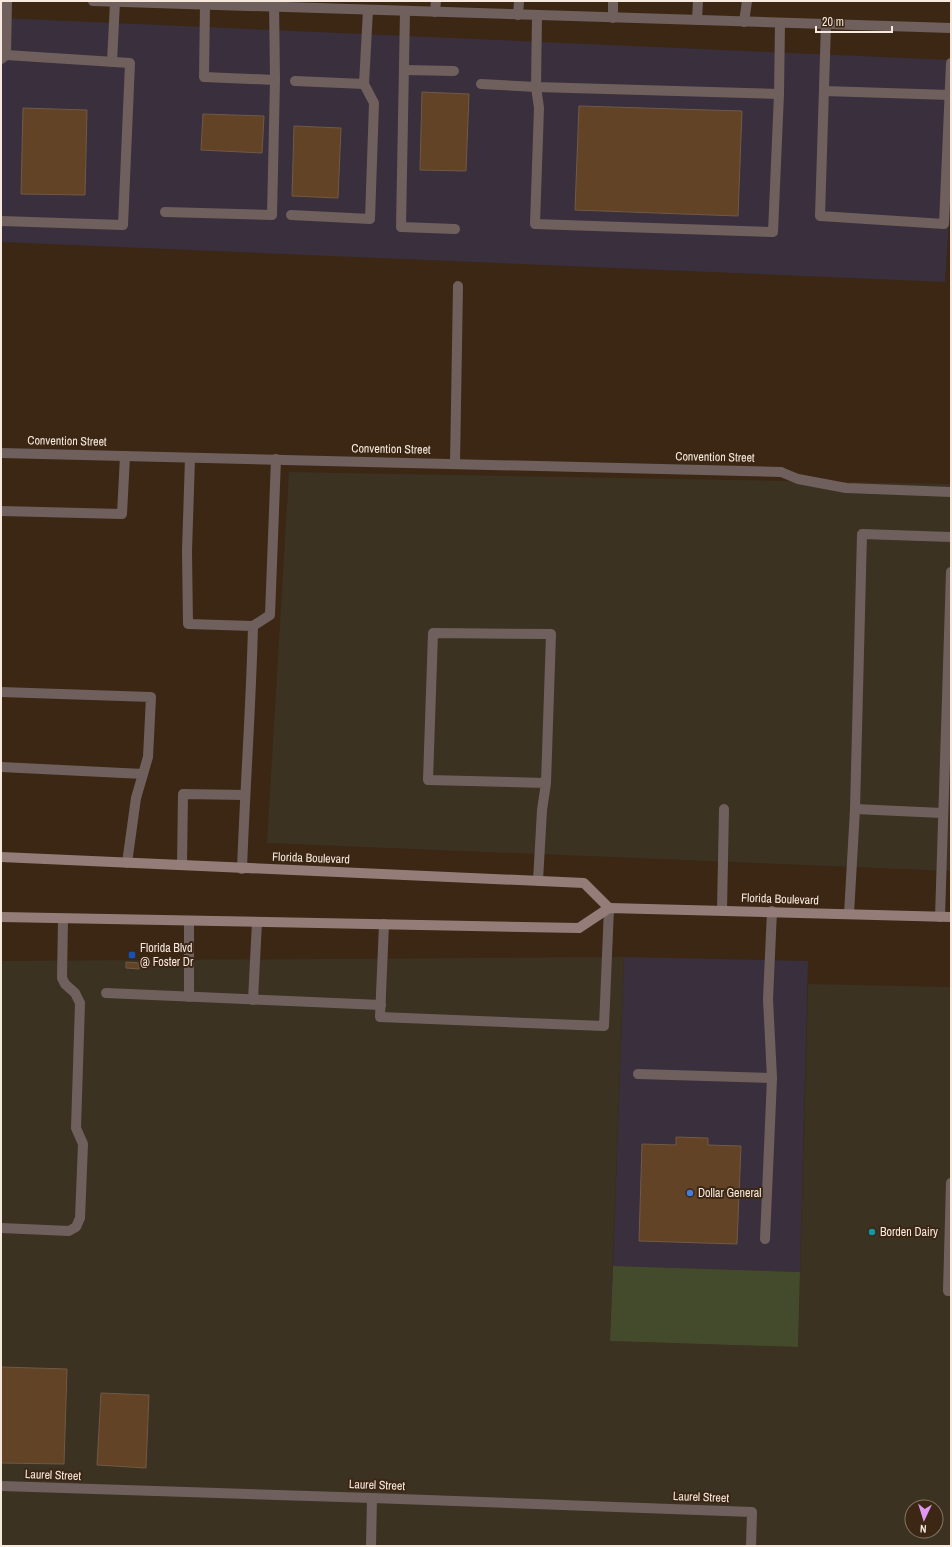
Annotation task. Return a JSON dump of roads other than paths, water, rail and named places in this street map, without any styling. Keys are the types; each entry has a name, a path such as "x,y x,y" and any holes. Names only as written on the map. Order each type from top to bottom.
{"main road":[{"name":"Florida Boulevard","path":"1,857 584,883 609,908 772,911 951,917"},
{"path":"1,917 579,928 609,908"}],"street":[{"path":"1,221 123,225 130,63 3,57 7,1"},
{"path":"93,1 205,5 217,3 274,4 368,10 951,28"},
{"path":"435,12 436,1"},
{"path":"518,15 519,1"},
{"path":"613,1 613,18"},
{"path":"697,20 698,1"},
{"path":"744,22 746,1"},
{"path":"112,62 115,2"},
{"path":"165,212 272,215 275,80 274,4"},
{"path":"205,5 204,77 275,80"},
{"path":"292,215 370,219 374,103 364,84 368,10"},
{"path":"405,11 401,227 455,229"},
{"path":"537,15 536,87 539,108 535,224 773,232 779,94 780,23"},
{"path":"826,24 820,216 944,224 951,63"},
{"path":"404,70 454,71"},
{"path":"295,82 364,84"},
{"path":"481,84 779,94"},
{"path":"824,91 950,95"},
{"path":"455,464 458,286"},
{"name":"Convention Street","path":"1,453 781,472 798,479 846,488 951,492"},
{"path":"1,511 122,514 125,456"},
{"path":"190,458 188,523 188,624 253,626 270,615 276,459"},
{"path":"849,914 855,809 862,534 951,537"},
{"path":"940,917 942,813 948,729 951,572"},
{"path":"242,868 252,694 253,626"},
{"path":"538,881 542,810 546,783 551,634 434,633 428,780 546,783"},
{"path":"1,692 151,697 148,757 136,798 128,863"},
{"path":"1,767 143,774"},
{"path":"182,865 183,794 245,795"},
{"path":"722,910 724,809"},
{"path":"855,809 942,813"},
{"path":"384,924 380,1017 604,1026 609,908"},
{"path":"765,1239 772,1078 768,999 772,911"},
{"path":"1,1228 69,1231 76,1227 80,1218 83,1144 76,1128 80,1004 75,993 65,984 62,978 64,919"},
{"path":"189,921 190,997"},
{"path":"253,1000 257,922"},
{"path":"106,993 381,1005"},
{"path":"638,1074 772,1078"},
{"path":"951,1183 948,1291 951,1291"},
{"name":"Laurel Street","path":"1,1486 752,1512 751,1546"},
{"path":"371,1546 372,1498"}],"place":[{"name":"Florida Blvd @ Foster Dr","path":"132,955"},
{"name":"Dollar General","path":"690,1193"},
{"name":"Borden Dairy","path":"872,1232"}]}
